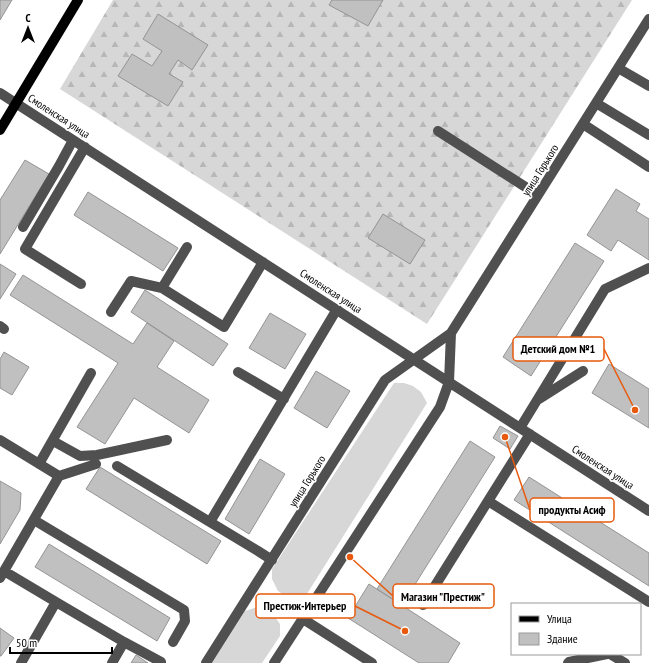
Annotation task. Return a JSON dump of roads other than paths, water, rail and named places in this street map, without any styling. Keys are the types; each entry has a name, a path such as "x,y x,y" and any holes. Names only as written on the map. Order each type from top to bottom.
{"main road":[{"path":"0,130 78,0"}],"street":[{"name":"улица Горького","path":"206,663 385,380 451,333 649,19"},
{"path":"618,68 649,86"},
{"name":"Смоленская улица","path":"0,93 338,309 649,511"},
{"path":"596,103 649,135"},
{"path":"583,124 649,167"},
{"path":"438,131 538,195"},
{"path":"23,227 56,172 73,140"},
{"path":"81,284 25,249 85,147"},
{"path":"162,288 187,247"},
{"path":"111,312 131,281 162,288 224,327 263,262"},
{"path":"520,428 605,288 649,268"},
{"path":"210,522 338,309"},
{"name":"улица Горького","path":"274,663 440,407 449,382 451,333"},
{"path":"537,400 583,371"},
{"path":"238,372 284,399"},
{"path":"40,464 91,373"},
{"path":"423,605 530,434"},
{"path":"0,440 59,476"},
{"path":"53,441 80,456 97,455 167,440"},
{"path":"96,464 59,476 2,574 56,602 161,662"},
{"path":"117,466 272,560"},
{"path":"488,501 649,602"},
{"path":"34,520 184,610 185,621 173,642"},
{"path":"21,663 56,602"},
{"path":"303,619 372,663"},
{"path":"112,663 124,642"},
{"path":"568,663 603,655"},
{"path":"610,655 625,663"}],"place":[{"name":"Детский дом №1","path":"635,410"},
{"name":"продукты Асиф","path":"505,437"},
{"name":"Магазин \"Престиж\"","path":"350,557"},
{"name":"Престиж-Интерьер","path":"405,631"}]}
